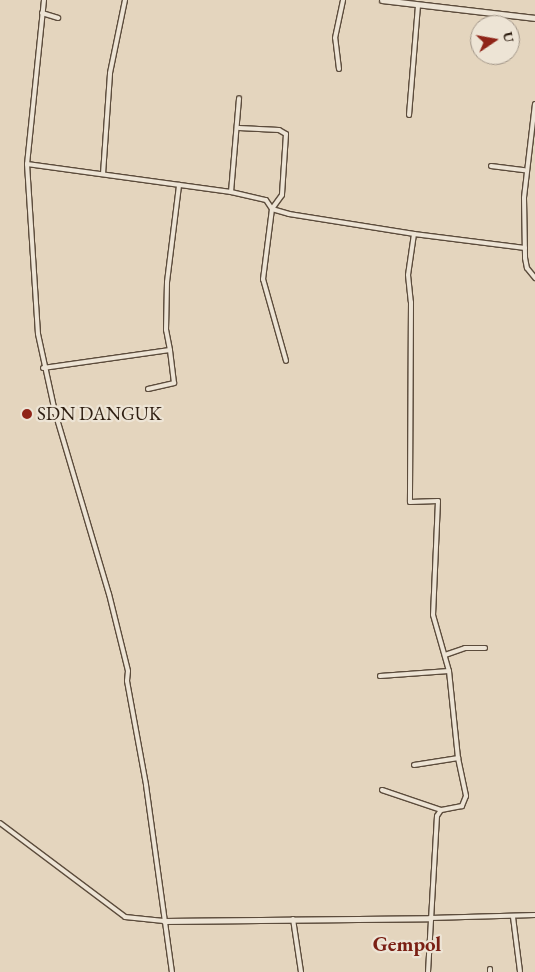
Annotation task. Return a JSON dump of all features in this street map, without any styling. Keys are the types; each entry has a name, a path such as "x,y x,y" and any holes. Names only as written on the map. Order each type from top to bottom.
{"street":[{"path":"44,0 27,164 36,318 43,368 109,594 128,671 127,681 146,785 172,972"},
{"path":"103,174 110,74 125,0"},
{"path":"339,70 336,31 343,0"},
{"path":"382,0 535,18"},
{"path":"409,115 418,4"},
{"path":"42,14 58,18"},
{"path":"231,192 239,128 239,98"},
{"path":"534,275 527,268 524,248 525,170 535,104"},
{"path":"239,128 286,132 282,195 272,208 263,279 286,361"},
{"path":"27,164 231,192 266,200 272,208 414,234 524,248"},
{"path":"491,166 525,170"},
{"path":"148,389 174,383 166,330 167,282 179,185"},
{"path":"382,790 441,810 462,806 466,801 458,758 449,671 433,615 438,501 410,502 411,302 408,275 414,234"},
{"path":"43,368 170,350"},
{"path":"47,412 55,412"},
{"path":"445,655 465,648 485,648"},
{"path":"380,676 449,671"},
{"path":"414,765 458,758"},
{"path":"428,972 437,816 441,810"},
{"path":"0,823 125,917 164,922 513,917 535,915"},
{"path":"513,917 520,972"},
{"path":"293,919 301,972"}],"place":[{"name":"SDN DANGUK","path":"27,414"}],"district":[{"name":"Gempol","path":"407,944"}]}
